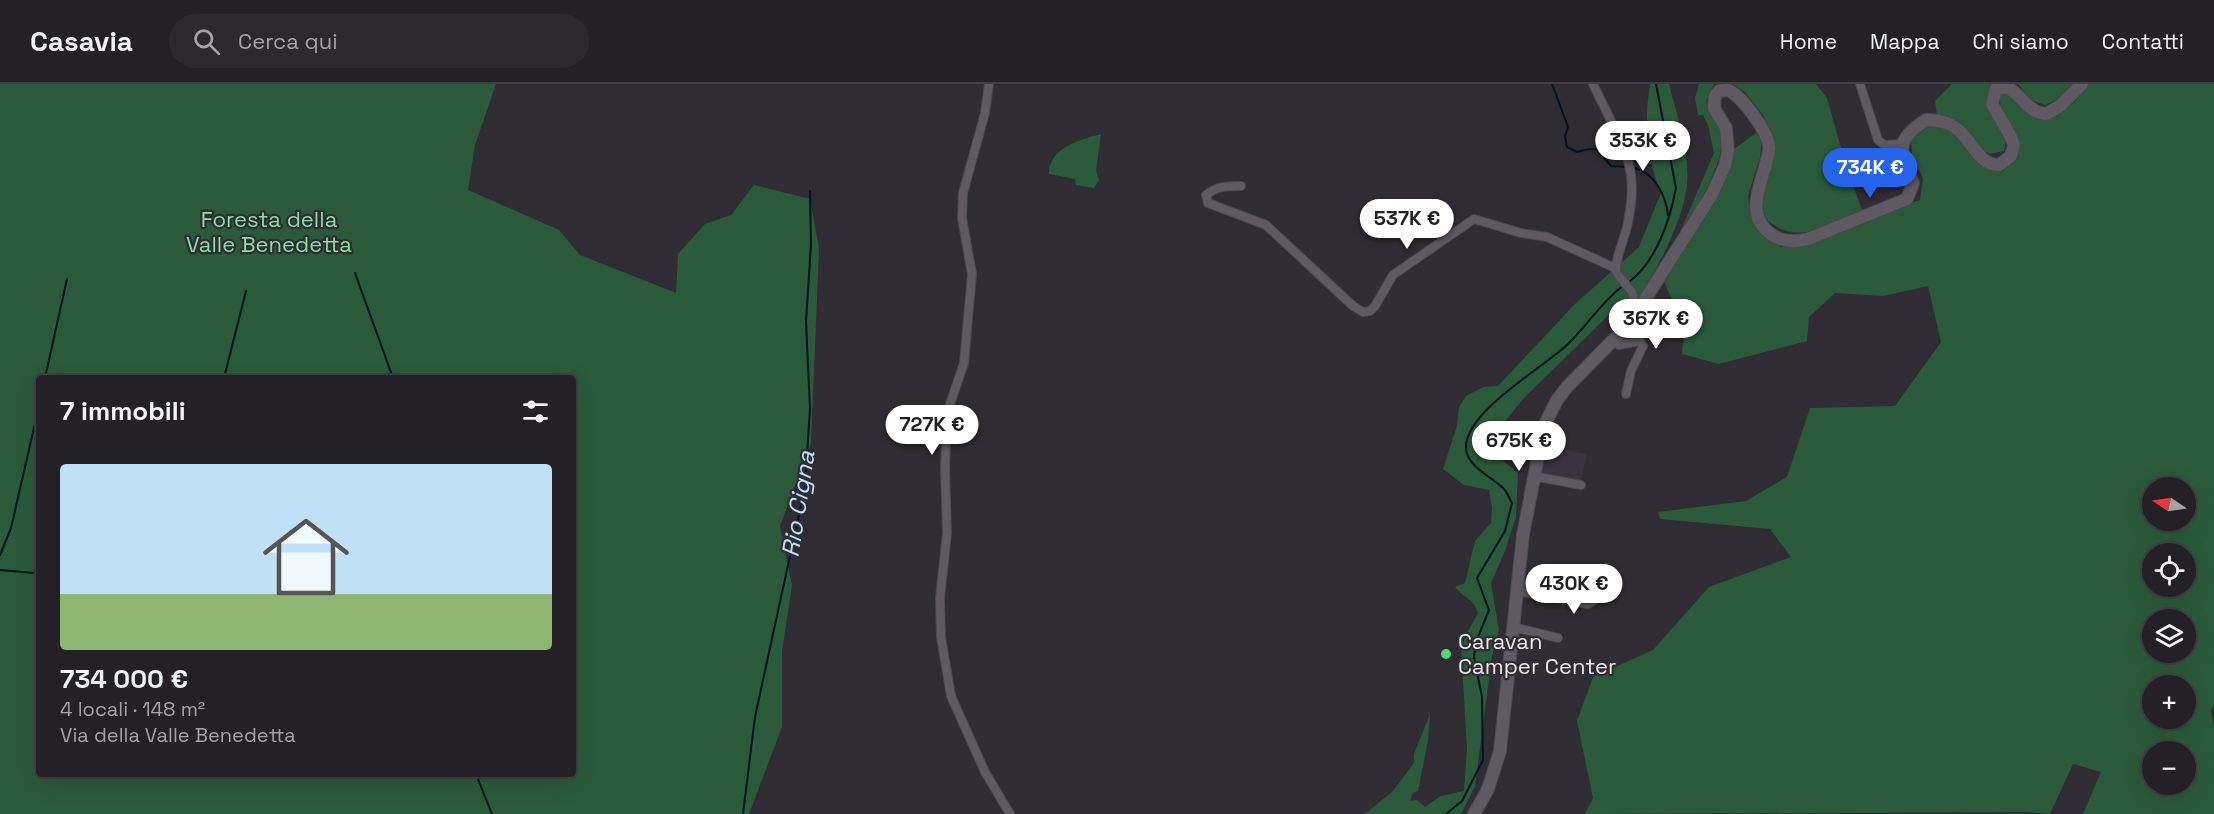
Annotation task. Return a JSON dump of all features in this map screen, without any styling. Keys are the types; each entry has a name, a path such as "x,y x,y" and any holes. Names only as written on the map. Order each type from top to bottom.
{"main road":[{"path":"1474,814 1488,789 1500,751 1522,535 1544,426 1557,400 1637,315 1711,196 1725,166 1728,140 1726,128 1714,108 1715,96 1719,91 1728,90 1740,99 1765,135 1769,150 1756,195 1757,212 1770,234 1791,241 1808,238 1907,199 1913,183 1901,152 1902,144 1911,129 1926,120 1957,127 1984,161 1999,165 2011,156 2014,144 1992,104 1996,89 2007,87 2017,94 2031,110 2046,114 2060,106 2082,84"}],"street":[{"path":"989,84 986,113 963,193 962,218 972,274 964,363 946,413 947,533 940,598 942,637 951,696 985,772 1010,814"},
{"path":"1593,84 1629,164 1631,178 1628,226 1617,272"},
{"path":"1860,84 1878,140 1884,145 1902,144"},
{"path":"1241,186 1226,185 1210,191 1205,199 1208,203 1266,225 1353,306 1363,312 1370,311 1375,306 1394,275 1474,219 1521,233 1547,237 1617,272 1632,292 1634,304 1618,327 1615,340 1619,345 1640,341 1643,346 1631,371 1626,394"},
{"path":"1533,476 1581,485"},
{"path":"1517,591 1588,604 1598,598 1610,579"},
{"path":"1513,627 1558,638"}],"shaded area":[{"path":"1545,445 1587,454 1581,481 1539,472"}],"green space":[{"name":"Foresta della Valle Benedetta","path":"0,84 496,84 475,145 468,190 559,230 580,255 676,293 678,254 705,224 731,215 754,185 810,199 819,249 811,443 780,526 792,586 782,651 782,727 749,814 0,814"},
{"path":"1650,84 1669,84 1687,160 1687,185 1684,200 1668,245 1639,301 1623,301 1523,399 1485,446 1518,473 1516,517 1491,583 1499,630 1492,656 1475,786 1461,814 1365,814 1393,791 1414,763 1414,754 1430,714 1428,741 1418,791 1413,793 1410,801 1417,800 1425,807 1441,796 1464,791 1467,749 1461,646 1478,613 1472,602 1455,587 1465,583 1475,541 1491,523 1492,508 1489,490 1464,485 1443,469 1457,426 1459,407 1466,396 1483,387 1498,386 1575,304 1639,247 1661,193 1649,153 1647,112"},
{"path":"1699,84 1714,84 1706,102 1720,127 1722,147 1704,194 1672,251 1714,153 1708,125 1703,115 1698,115 1695,98"},
{"path":"1733,84 1816,84 1827,98 1848,181 1853,186 1863,212 1813,231 1801,232 1777,227 1765,218 1762,200 1772,136 1763,115 1745,92"},
{"path":"1952,84 1993,84 1987,97 1995,119 2007,135 2004,151 1990,154 1979,148 1961,123 1937,115 1935,101"},
{"path":"2018,84 2075,84 2058,100 2045,105 2031,100"},
{"path":"2089,84 2214,84 2214,705 2211,711 2214,727 2214,814 2083,814 2101,772 2073,764 2050,814 2027,812 1585,814 1593,798 1577,721 1593,677 1653,650 1709,587 1791,557 1770,529 1660,519 1658,512 1746,501 1787,477 1810,408 1895,406 1941,342 1928,286 1883,296 1835,293 1809,317 1807,341 1719,364 1682,354 1684,331 1664,281 1717,191 1734,149 1756,133 1762,135 1760,158 1748,195 1750,214 1765,238 1781,247 1807,245 1877,215 1920,200 1923,179 1912,154 1911,139 1930,122 1961,134 1980,160 2014,159 2020,143 2002,112 2000,99 2002,93 2013,94 2050,117 2074,103"},
{"path":"1101,134 1096,171 1099,180 1094,188 1076,185 1075,179 1049,174 1050,165 1060,151 1075,142"}],"waterway":[{"path":"1552,84 1568,127 1565,136 1567,147 1577,152 1594,149 1611,166 1627,167"},
{"path":"1629,282 1639,274 1654,252 1666,227 1676,188 1656,84"},
{"path":"1633,168 1653,179 1665,200 1668,215"},
{"name":"Rio Cigna","path":"743,814 755,717 805,487 810,409 806,322 811,244 810,191"},
{"path":"355,273 392,375"},
{"path":"46,375 67,279"},
{"path":"1446,814 1462,801 1483,760 1482,697 1474,657 1476,642 1489,610 1477,578 1505,531 1512,503 1504,489 1470,460 1466,448 1469,434 1491,406 1567,345 1608,299 1624,285"},
{"path":"225,375 246,291"},
{"path":"0,555 11,528 36,419"},
{"path":"0,570 36,572"},
{"path":"477,777 492,814"}],"place":[{"name":"Caravan Camper Center","path":"1446,654"}]}
